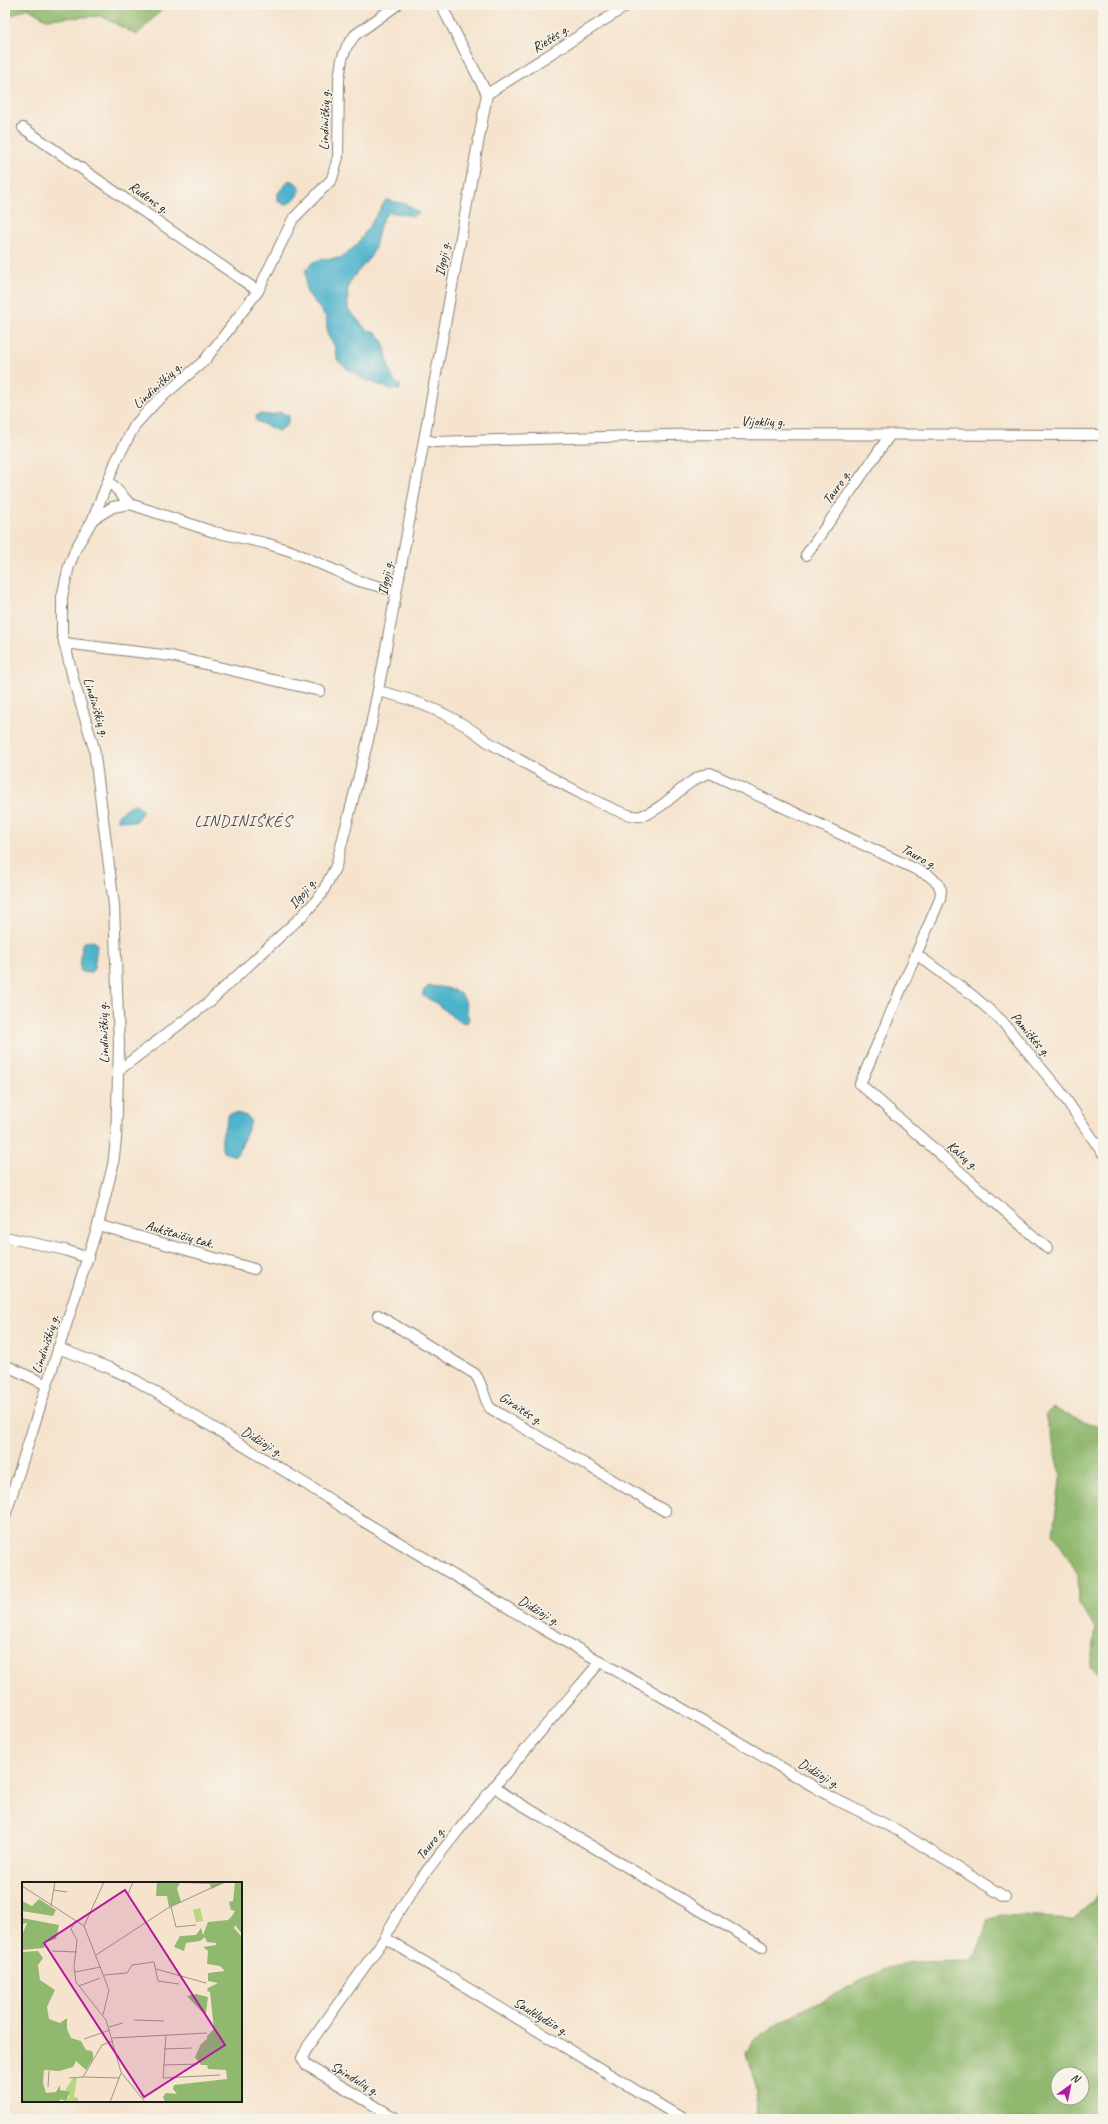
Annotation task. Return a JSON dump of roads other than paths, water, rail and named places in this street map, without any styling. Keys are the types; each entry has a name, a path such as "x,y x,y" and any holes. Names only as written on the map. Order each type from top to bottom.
{"street":[{"name":"Lindiniškių g.","path":"5,1516 98,1225 113,1165 119,1070 114,905 97,764 91,734 74,682 64,643 63,589 69,566 76,548 93,519 116,461 135,424 155,403 204,361 258,291 293,219 328,186 336,170 339,79 342,59 347,46 356,35 397,5"},
{"path":"441,5 487,94"},
{"name":"Riešės g.","path":"487,94 628,5"},
{"name":"Ilgoji g.","path":"119,1070 209,1002 303,916 321,895 336,866 378,691 487,94"},
{"name":"Rudens g.","path":"23,128 258,291"},
{"name":"Vijoklių g.","path":"424,440 435,442 702,434 1103,435"},
{"name":"Tauro g.","path":"806,555 890,435"},
{"path":"109,481 130,504"},
{"path":"93,519 113,507 130,504 214,532 265,543 291,551 359,581 396,591"},
{"path":"64,643 171,656 320,691"},
{"name":"Tauro g.","path":"378,691 449,715 471,728 488,742 608,807 638,817 654,811 697,776 710,773 877,849 928,875 937,882 941,890 940,899 860,1084"},
{"name":"Pamiškės g.","path":"916,954 972,995 1001,1020 1061,1092 1103,1154"},
{"name":"Kalvų g.","path":"860,1084 1047,1248"},
{"name":"Aukštaičių tak.","path":"98,1225 254,1269"},
{"path":"5,1236 65,1250 88,1258"},
{"name":"Giraitės g.","path":"378,1315 475,1374 481,1382 484,1398 490,1408 665,1511"},
{"name":"Didžioji g.","path":"58,1348 112,1368 138,1381 370,1525 833,1798 897,1830 1005,1897"},
{"path":"5,1365 47,1385"},
{"name":"Tauro g.","path":"302,2058 308,2046 385,1938 392,1922 427,1870 494,1786 601,1661"},
{"path":"494,1786 507,1796 762,1947"},
{"name":"Saulėlydžio g.","path":"385,1938 683,2119"},
{"name":"Spindulių g.","path":"302,2058 306,2065 397,2119"}],"water":[{"path":"289,180 295,182 301,188 295,198 285,205 278,201 278,193"},
{"path":"386,200 406,204 419,213 413,216 389,212 382,220 373,252 348,287 348,309 367,330 374,332 383,342 392,377 401,386 399,390 390,389 363,379 338,361 334,345 328,336 326,317 306,291 306,269 313,262 321,259 340,258 357,245"},
{"path":"280,412 289,416 289,419 286,425 278,431 256,421 256,416 258,414 272,415"},
{"path":"136,804 143,811 135,822 118,820 117,817 123,811"},
{"path":"94,941 97,945 94,969 90,973 82,972 80,970 82,944 85,942"},
{"path":"429,986 450,989 459,993 466,1003 469,1019 467,1023 454,1018 436,1003 422,995 424,990"},
{"path":"236,1113 247,1116 251,1122 238,1153 235,1156 223,1152 222,1142 223,1133 229,1114"}],"district":[{"name":"LINDINIŠKĖS","path":"243,820"}]}
